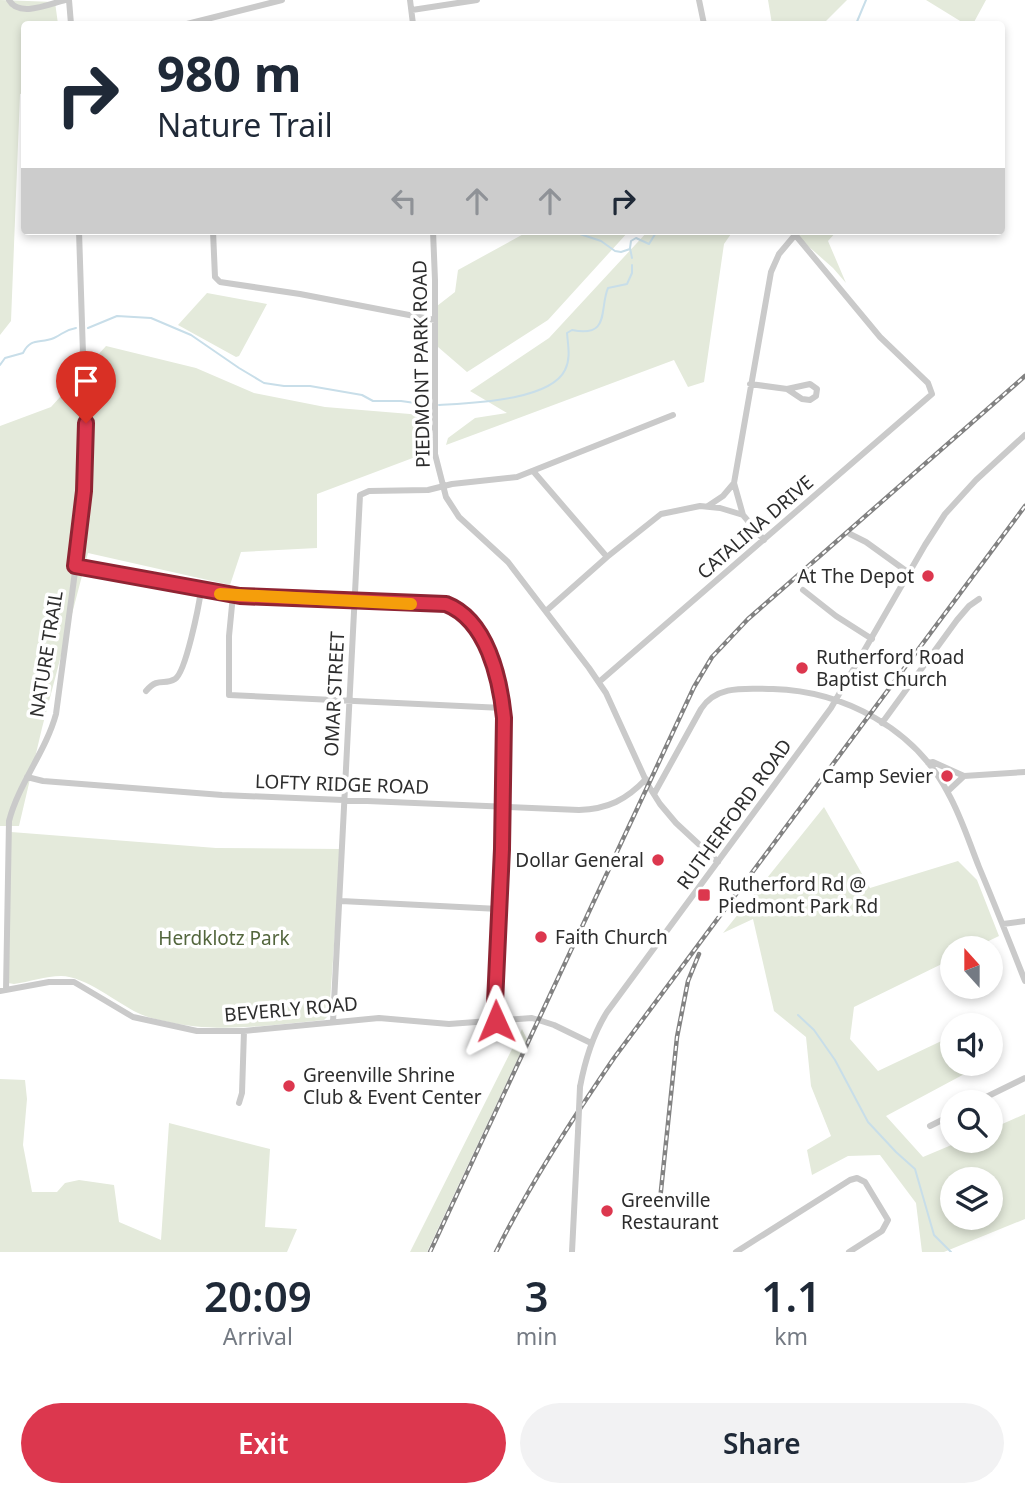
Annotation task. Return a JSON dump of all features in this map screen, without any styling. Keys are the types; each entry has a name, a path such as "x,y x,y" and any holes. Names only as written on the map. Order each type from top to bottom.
{"street":[{"path":"9,0 12,6 22,9 67,0 70,21"},
{"path":"209,21 282,0"},
{"path":"410,0 413,21"},
{"path":"412,10 477,0"},
{"path":"699,0 703,21"},
{"name":"NATURE TRAIL","path":"3,990 3,871 9,821 27,777 51,731 56,714 75,566 86,447 79,235"},
{"path":"214,235 215,277 220,282 300,294 435,320"},
{"name":"PIEDMONT PARK ROAD","path":"433,235 435,454 442,487 458,517 503,557 599,682 654,794 676,823 718,862"},
{"path":"764,540 743,515 734,483 771,272 779,254 793,235"},
{"name":"CATALINA DRIVE","path":"599,682 931,396 933,391 928,383 880,337 796,235"},
{"path":"750,384 787,388"},
{"path":"442,487 517,477 673,415"},
{"name":"RUTHERFORD ROAD","path":"572,1252 580,1087 584,1062 607,1012 836,700 933,531 958,499 1025,435"},
{"path":"533,471 607,557"},
{"path":"708,506 723,496 734,483"},
{"name":"OMAR STREET","path":"333,1021 360,495 369,491 410,492 442,487"},
{"path":"545,611 661,514 682,508 708,506 743,515"},
{"path":"850,534 866,542 909,573"},
{"path":"75,566 233,595 446,604 459,609 481,637 495,673 503,708 503,807 496,1021"},
{"path":"146,691 156,682 173,680 177,676 187,654 201,590"},
{"path":"803,590 872,639"},
{"path":"233,595 229,636 229,695 503,708"},
{"path":"883,723 957,620 969,606 979,600"},
{"path":"654,794 701,709 717,692 727,689 795,690 860,708 908,744 928,763 948,791 1025,981"},
{"path":"928,763 933,762 964,776 1025,772"},
{"path":"948,791 964,776"},
{"name":"LOFTY RIDGE ROAD","path":"27,777 43,781 222,795 579,810 599,809 623,799 646,779"},
{"path":"341,901 499,909"},
{"path":"1003,924 1025,920"},
{"name":"BEVERLY ROAD","path":"3,990 67,981 145,1021 197,1031 244,1031 379,1017 449,1024 540,1019 591,1043"},
{"path":"239,1103 242,1093 244,1031"},
{"path":"1000,1090 1025,1078"},
{"path":"930,1126 940,1121"},
{"path":"736,1252 850,1180 858,1178 865,1182 888,1220 882,1231 849,1252"}],"green space":[{"path":"0,0 55,2 58,21 21,21 21,94 11,321 0,335"},
{"path":"768,0 847,0 826,21 772,21"},
{"path":"926,0 986,0 975,21 960,21"},
{"path":"522,235 625,235 548,320 467,372 438,347 437,306 455,292 458,270"},
{"path":"644,235 730,235 724,244 704,382 688,387 674,360 446,445 448,438 475,418 507,413 470,391 549,338"},
{"path":"796,235 833,235 828,241 846,283"},
{"path":"207,293 267,304 239,356 236,357 178,325"},
{"path":"106,346 196,368 254,393 325,407 410,414 425,418 426,453 317,494 317,548 241,552 230,585 88,553 19,826 0,826 0,426 51,407"},
{"path":"824,807 870,888 958,861 977,880 999,936 940,936 940,965 854,1007 850,1039 878,1071 940,1042 940,1076 961,1076 886,1116 923,1157 940,1150 940,1153 1003,1153 1003,1124 1025,1114 1025,1219 1003,1228 1003,1167 940,1167 940,1230 998,1230 944,1252 922,1252 916,1203 880,1155 848,1156 812,1175 807,1150 831,1136 811,1086 806,1037 774,1011 753,919 723,933"},
{"name":"Herdklotz Park","path":"11,832 216,848 341,849 329,1015 324,1020 284,1024 203,1027 144,1016 90,985 70,977 55,976 8,983"},
{"path":"522,1029 527,1039 427,1252 410,1252"},
{"path":"0,1079 25,1080 27,1099 23,1145 32,1192 57,1192 65,1183 79,1180 114,1185 119,1222 161,1240 169,1123 270,1149 265,1227 297,1229 287,1252 0,1252"}],"waterway":[{"path":"857,21 866,0"},
{"path":"583,235 601,241 615,251 630,249"},
{"path":"632,258 631,241 636,238 649,244 655,235"},
{"path":"439,405 527,394 557,380 568,361 567,333 572,330 593,330 598,326 608,288 627,284 632,265"},
{"path":"88,328 117,316 151,318 191,335 264,383 310,386 362,395 373,401 429,405"},
{"path":"0,365 5,358 23,353 33,343 49,340 76,328"},
{"path":"798,1015 814,1030 835,1060 868,1122 915,1169 934,1235 951,1252"}],"railway":[{"path":"430,1252 694,687 712,657 748,619 1025,376"},
{"path":"496,1252 552,1153 614,1058 1025,506"},
{"path":"660,1200 677,1037 688,981 699,954"}],"slow traffic":[{"path":"220,594 411,604"}],"place":[{"name":"At The Depot","path":"928,576"},
{"name":"Rutherford Road Baptist Church","path":"802,668"},
{"name":"Camp Sevier","path":"947,776"},
{"name":"Dollar General","path":"658,860"},
{"name":"Rutherford Rd @ Piedmont Park Rd","path":"704,895"},
{"name":"Faith Church","path":"541,937"},
{"name":"Greenville Shrine Club & Event Center","path":"289,1086"},
{"name":"Greenville Restaurant","path":"607,1211"}],"route":[{"path":"86,423 84,491 75,566 150,578 220,594 446,604 459,609 473,624 495,673 504,718 496,1021"}]}
